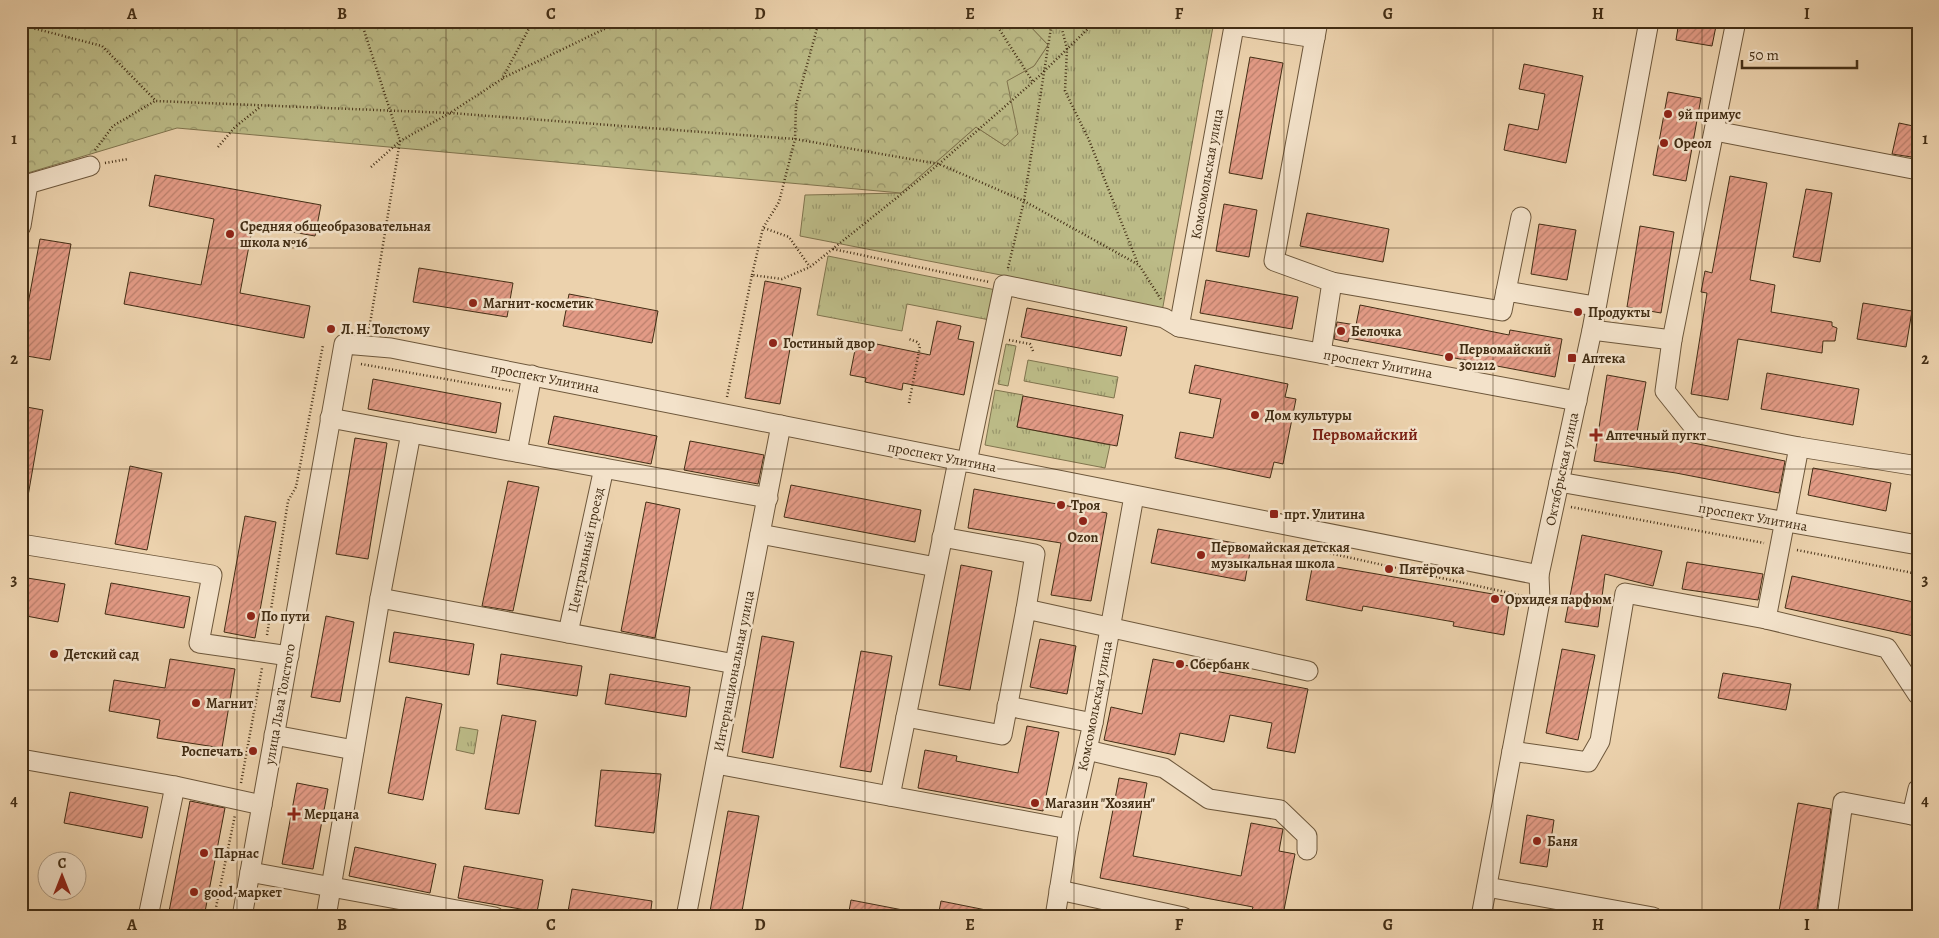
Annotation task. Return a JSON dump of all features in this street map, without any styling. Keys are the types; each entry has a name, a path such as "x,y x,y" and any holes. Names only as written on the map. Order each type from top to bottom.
{"street":[{"name":"Октябрьская улица","path":"1481,917 1540,601 1539,576 1592,330 1649,21"},
{"path":"1736,21 1672,340 1665,391 1693,426 1799,447 1918,466"},
{"path":"1235,23 1316,30 1274,261 1332,282 1502,311 1521,217"},
{"name":"Комсомольская улица","path":"1179,327 1235,23"},
{"path":"1715,131 1918,170"},
{"path":"21,226 25,185 90,166"},
{"path":"1320,353 1332,282"},
{"path":"890,796 942,537 993,337 1004,285"},
{"name":"проспект Улитина","path":"1004,285 1164,318 1179,327 1576,401"},
{"path":"1506,291 1595,306"},
{"path":"1592,330 1672,340"},
{"name":"проспект Улитина","path":"344,344 391,348 1539,576"},
{"name":"улица Льва Толстого","path":"242,917 344,344"},
{"path":"517,452 532,376"},
{"path":"330,418 768,498"},
{"name":"Интернациональная улица","path":"686,917 781,425"},
{"path":"326,917 380,598 411,433"},
{"path":"1766,619 1799,447"},
{"name":"Центральный проезд","path":"568,633 604,468"},
{"name":"проспект Улитина","path":"1559,482 1918,545"},
{"name":"Комсомольская улица","path":"1055,917 1069,829 1093,723 1134,496"},
{"path":"760,534 936,567"},
{"path":"906,717 1002,736 1035,554 942,537"},
{"path":"21,544 212,575 199,643 288,656"},
{"path":"1512,751 1588,762 1600,741 1625,593 1766,619 1886,648 1918,694"},
{"path":"380,598 735,664"},
{"path":"1026,608 1308,671"},
{"path":"1007,706 1093,723"},
{"path":"274,735 354,750"},
{"path":"1087,750 1164,768 1210,798 1280,810 1307,836 1307,850"},
{"path":"21,759 175,786 262,806"},
{"path":"716,764 1069,829"},
{"path":"148,917 175,786"},
{"path":"1827,917 1843,802 1915,816 1918,789"},
{"path":"250,872 495,917"},
{"path":"1487,887 1653,917"},
{"path":"1059,890 1183,917"}],"path":[{"path":"361,21 400,141 368,331"},
{"path":"502,79 532,21"},
{"path":"371,167 400,141 450,113 502,79 621,21"},
{"path":"724,414 763,228 779,202 795,139 796,105 819,21"},
{"path":"994,21 1033,82"},
{"path":"1009,264 1024,201 1052,21"},
{"path":"1060,21 1067,48 1065,91 1089,140 1139,265 1164,304"},
{"path":"752,275 782,278 810,267 939,164 1033,82 1096,21"},
{"path":"21,26 102,46 156,101"},
{"path":"128,159 90,166 96,145 112,126 156,101 450,113 795,139 939,164 1024,201 1139,265"},
{"path":"218,147 235,127 261,106"},
{"path":"763,228 789,237 810,267"},
{"path":"833,249 1004,285"},
{"path":"993,337 1030,344 1033,351"},
{"path":"909,339 917,342 920,346 909,403"},
{"path":"214,917 238,800 288,501 296,487 323,346"},
{"path":"1569,506 1918,574"}],"green space":[{"path":"21,21 1025,21 1048,45 1034,66 1007,81 1018,134 1005,146 976,127 901,193 177,128 21,175"},
{"path":"1025,21 1214,21 1162,312 1006,276 800,236 805,195 901,193 976,127 1005,146 1006,81 1034,66 1048,45"},
{"path":"828,256 1001,291 995,321 907,304 902,331 817,315"},
{"path":"1006,344 1016,346 1008,386 998,384"},
{"path":"1028,360 1118,377 1114,398 1024,381"},
{"path":"995,390 1023,395 1017,427 1110,445 1105,468 985,445"},
{"path":"460,727 478,730 474,754 456,750"}],"building":[{"path":"1679,21 1717,21 1712,46 1676,40"},
{"path":"1250,57 1283,63 1262,179 1229,173"},
{"path":"1524,64 1583,76 1566,163 1504,150 1509,124 1538,130 1545,94 1519,89"},
{"path":"1668,92 1701,98 1686,181 1653,175"},
{"path":"1899,123 1918,127 1918,158 1892,154"},
{"path":"155,175 321,205 315,236 253,225 240,293 310,306 304,338 124,304 130,272 201,285 214,219 149,206"},
{"path":"1730,176 1767,183 1750,280 1775,285 1771,312 1832,322 1832,326 1837,328 1835,341 1823,341 1822,353 1738,339 1728,400 1691,394 1707,293 1701,292 1705,271 1712,273"},
{"path":"1806,189 1832,193 1820,262 1793,257"},
{"path":"1224,204 1257,210 1249,257 1216,251"},
{"path":"1307,213 1389,229 1383,262 1300,246"},
{"path":"1539,224 1576,230 1567,280 1531,274"},
{"path":"1640,226 1674,232 1661,313 1627,307"},
{"path":"40,239 71,244 50,360 21,355 21,342"},
{"path":"419,268 513,283 507,317 413,302"},
{"path":"1206,280 1298,297 1292,329 1200,313"},
{"name":"Гостиный двор","path":"765,281 801,288 780,404 745,398"},
{"path":"569,294 658,311 652,343 563,326"},
{"path":"1863,303 1912,311 1906,347 1857,339"},
{"path":"1360,305 1509,335 1510,330 1562,339 1555,377 1349,338 1348,342 1334,339 1337,322 1356,325"},
{"path":"1027,308 1127,327 1121,356 1021,337"},
{"path":"937,321 961,326 958,339 974,342 964,395 903,383 902,390 865,382 866,378 850,375 857,340 930,355"},
{"name":"Дом культуры","path":"1195,365 1288,384 1285,397 1296,399 1283,464 1274,462 1270,478 1175,458 1180,432 1213,438 1221,399 1189,393"},
{"path":"1767,373 1859,389 1853,425 1761,409"},
{"path":"1607,375 1646,382 1637,432 1684,439 1683,441 1785,461 1779,493 1676,473 1594,461"},
{"path":"373,379 501,403 496,433 368,409"},
{"path":"1023,396 1123,415 1117,446 1017,427"},
{"path":"21,406 43,410 28,496 21,495"},
{"path":"554,416 657,436 651,464 548,444"},
{"path":"355,438 387,443 368,559 336,554"},
{"path":"690,441 764,455 758,484 684,470"},
{"path":"130,466 162,473 147,550 115,544"},
{"path":"1813,468 1891,483 1886,511 1808,495"},
{"path":"508,481 539,487 513,611 482,606"},
{"path":"791,485 921,510 915,542 784,517"},
{"path":"974,489 1107,513 1091,601 1051,595 1061,543 968,528"},
{"path":"646,502 680,509 655,638 621,631"},
{"path":"245,516 276,522 255,638 224,632"},
{"name":"Первомайская детская музыкальная школа","path":"1158,529 1251,546 1245,581 1151,563"},
{"path":"1582,535 1662,551 1653,586 1605,574 1598,627 1565,622"},
{"path":"1687,562 1763,574 1758,600 1682,589"},
{"path":"1313,563 1510,597 1504,635 1453,626 1454,622 1363,606 1362,611 1306,600"},
{"path":"961,565 992,571 970,690 939,685"},
{"path":"1792,576 1918,603 1918,637 1785,608"},
{"path":"21,577 65,584 58,622 21,615"},
{"path":"111,583 190,597 184,628 105,614"},
{"path":"326,616 354,622 340,702 311,697"},
{"path":"394,632 474,644 469,675 389,662"},
{"path":"762,636 794,642 773,758 742,752"},
{"path":"1040,639 1076,646 1067,694 1030,687"},
{"path":"1562,649 1595,655 1578,740 1546,733"},
{"path":"861,651 892,656 871,772 840,767"},
{"path":"501,654 582,666 577,696 497,684"},
{"name":"Магнит","path":"170,659 235,669 222,748 157,738 160,720 109,711 114,680 165,688"},
{"path":"1153,659 1308,689 1295,753 1267,748 1272,723 1230,715 1224,742 1180,733 1175,755 1104,740 1111,707 1142,714"},
{"path":"1723,673 1791,684 1786,710 1718,698"},
{"path":"610,674 690,687 686,717 605,704"},
{"path":"406,697 442,704 423,800 388,793"},
{"path":"502,715 536,721 519,814 485,809"},
{"path":"1027,726 1059,732 1043,811 918,788 925,750 957,756 956,761 1018,773"},
{"path":"601,770 661,774 654,833 595,826"},
{"path":"1119,778 1147,783 1133,856 1241,876 1251,823 1283,829 1279,851 1295,854 1283,915 1252,910 1253,907 1100,878"},
{"path":"297,783 328,789 313,869 282,864"},
{"path":"70,792 148,807 142,838 64,823"},
{"path":"190,801 225,808 204,917 168,917"},
{"path":"1798,803 1831,809 1816,916 1778,917"},
{"path":"728,811 759,816 741,917 709,917"},
{"name":"Баня","path":"1527,815 1554,820 1547,867 1520,863"},
{"path":"355,847 436,864 430,893 349,876"},
{"path":"464,866 543,880 537,912 458,898"},
{"path":"572,889 652,901 650,917 567,917"},
{"path":"851,900 908,911 908,917 848,917"},
{"path":"941,901 991,911 991,917 938,917"}],"place":[{"name":"9й примус","path":"1668,114"},
{"name":"Ореол","path":"1664,143"},
{"name":"Средняя общеобразовательная школа №16","path":"230,234"},
{"name":"Магнит-косметик","path":"473,303"},
{"name":"Продукты","path":"1578,312"},
{"name":"Л. Н. Толстому","path":"331,329"},
{"name":"Белочка","path":"1341,331"},
{"name":"Гостиный двор","path":"773,343"},
{"name":"Первомайский 301212","path":"1449,357"},
{"name":"Аптека","path":"1572,358"},
{"name":"Дом культуры","path":"1255,415"},
{"name":"Аптечный пугкт","path":"1596,435"},
{"name":"Троя","path":"1061,505"},
{"name":"прт. Улитина","path":"1274,514"},
{"name":"Ozon","path":"1083,521"},
{"name":"Первомайская детская музыкальная школа","path":"1201,555"},
{"name":"Пятёрочка","path":"1389,569"},
{"name":"Орхидея парфюм","path":"1495,599"},
{"name":"По пути","path":"251,616"},
{"name":"Детский сад","path":"54,654"},
{"name":"Сбербанк","path":"1180,664"},
{"name":"Магнит","path":"196,703"},
{"name":"Роспечать","path":"253,751"},
{"name":"Магазин \"Хозяин\"","path":"1035,803"},
{"name":"Мерцана","path":"294,814"},
{"name":"Баня","path":"1537,841"},
{"name":"Парнас","path":"204,853"},
{"name":"good-маркет","path":"194,892"}],"district":[{"name":"Первомайский","path":"1365,435"}]}
